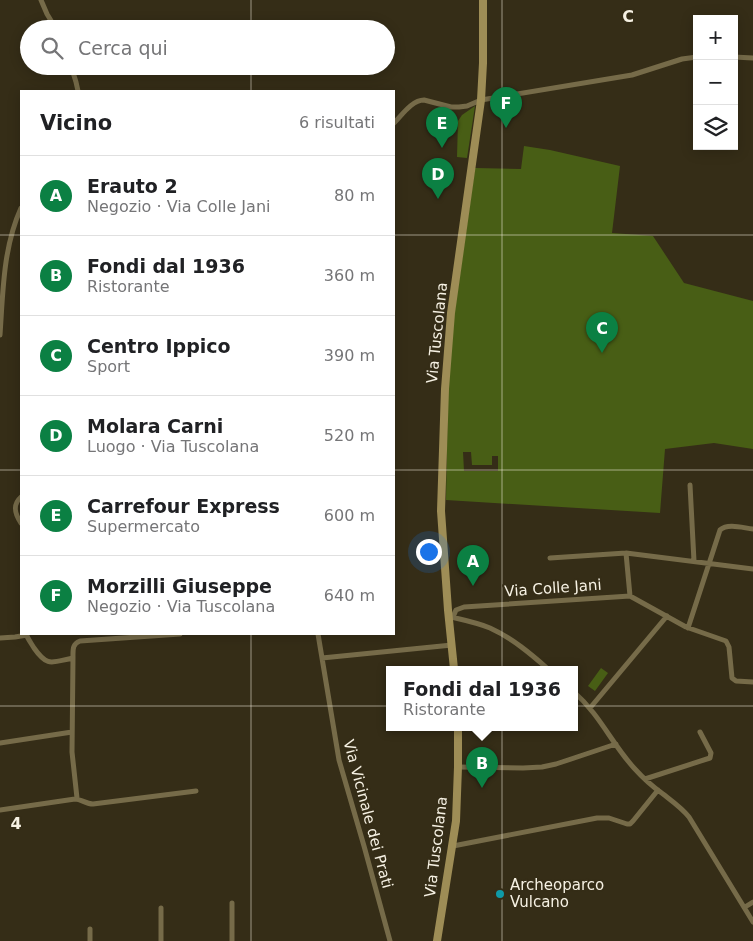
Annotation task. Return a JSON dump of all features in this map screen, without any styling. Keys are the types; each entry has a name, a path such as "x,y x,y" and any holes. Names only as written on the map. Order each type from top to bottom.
{"main road":[{"name":"Via Tuscolana","path":"454,666 441,511 445,389 451,313 481,100 483,0"},
{"name":"Via Tuscolana","path":"437,941 456,821 458,731"}],"street":[{"path":"42,0 51,20"},
{"path":"395,122 419,100 459,108 481,100 632,75 693,57"},
{"path":"738,58 753,58"},
{"path":"74,75 78,90"},
{"path":"0,335 8,249 20,211"},
{"path":"690,485 694,561"},
{"path":"20,498 15,508 16,515 20,521"},
{"path":"688,628 721,528 729,526 753,529"},
{"path":"626,553 630,596 688,628 726,641 729,648 732,678 753,682"},
{"path":"550,558 626,553 753,569"},
{"name":"Via Colle Jani","path":"451,616 456,610 464,607 630,596"},
{"path":"451,616 484,626 499,633 544,666"},
{"path":"590,708 667,616"},
{"path":"0,638 22,635"},
{"path":"27,635 41,658 46,661 53,662 73,658"},
{"path":"77,798 72,757 73,647 78,642 126,636 153,635"},
{"name":"Via Vicinale dei Prati","path":"318,635 341,770 390,941"},
{"path":"322,658 452,645"},
{"path":"578,696 590,708 632,765 645,779 690,817 753,922"},
{"path":"0,743 72,732"},
{"path":"645,779 710,758 711,753 700,732"},
{"path":"458,767 538,768 616,744"},
{"path":"453,846 597,818 609,818 630,824 658,790"},
{"path":"0,810 77,798 86,803 93,804 196,791"},
{"path":"745,908 753,902"},
{"path":"232,903 232,941"},
{"path":"161,908 161,941"},
{"path":"90,930 90,941"}],"green space":[{"path":"475,106 467,158 457,157 458,121 462,115"},
{"path":"524,146 620,166 612,233 653,236 684,283 753,301 753,449 714,443 665,449 660,513 446,500 448,391 454,316 475,168 521,169","holes":["463,452 471,452 472,465 492,465 492,456 498,456 498,471 464,471"]},
{"path":"601,668 608,673 595,691 588,686"}],"place":[{"name":"Morzilli Giuseppe","path":"506,128"},
{"name":"Carrefour Express","path":"442,148"},
{"name":"Molara Carni","path":"438,199"},
{"name":"Centro Ippico","path":"602,353"},
{"name":"Erauto 2","path":"473,586"},
{"name":"Fondi dal 1936","path":"482,788"},
{"name":"Archeoparco Vulcano","path":"500,894"}]}
